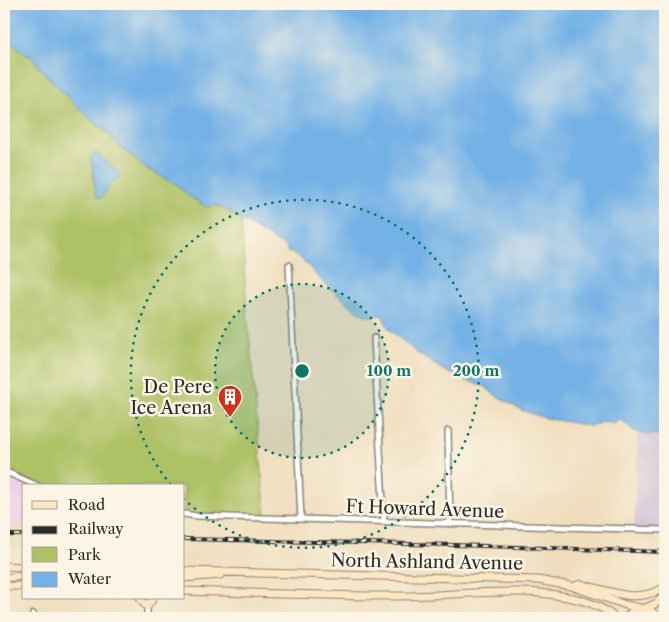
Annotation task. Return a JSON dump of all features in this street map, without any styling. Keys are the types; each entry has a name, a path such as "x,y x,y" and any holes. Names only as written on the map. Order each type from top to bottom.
{"main road":[{"path":"6,566 22,563"},
{"path":"6,566 22,567"},
{"name":"North Ashland Avenue","path":"185,571 531,580 572,586 580,584 637,597 653,593 665,587"},
{"path":"185,578 235,572"},
{"path":"4,578 22,576"},
{"path":"4,586 22,586"},
{"path":"572,586 626,605 650,610 659,618"},
{"path":"4,590 22,591"},
{"name":"North Ashland Avenue","path":"185,591 399,596 524,592 562,596 582,601 607,611 615,618"},
{"path":"626,618 630,613 642,608 649,608 665,595"}],"street":[{"path":"289,265 301,519"},
{"path":"374,338 384,522"},
{"path":"448,431 450,524"},
{"path":"4,471 33,484"},
{"name":"Ft Howard Avenue","path":"185,514 665,530"},
{"path":"144,601 147,618"}],"shaded area":[{"path":"638,432 654,435 665,433 665,530 634,529"},
{"path":"4,471 33,484 22,484 22,527 4,527"}],"green space":[{"path":"4,34 27,55 31,55 39,68 91,120 104,129 121,148 148,169 178,185 185,193 223,208 241,219 247,311 266,518 185,514 185,484 33,484 4,471"}],"water":[{"path":"4,4 665,4 665,433 653,435 641,433 633,430 621,420 612,424 607,421 589,426 545,418 521,410 484,386 443,370 417,353 389,329 382,315 365,315 348,304 323,282 302,259 287,252 287,248 223,208 213,204 210,207 205,206 185,193 178,185 148,169 121,148 105,129 91,120 65,94 39,67 31,55 27,56 4,34"},
{"path":"94,153 119,173 120,176 109,186 101,198 98,198 96,195 91,159"}],"railway":[{"path":"4,535 22,535"},
{"path":"185,539 665,552"}],"place":[{"name":"De Pere Ice Arena","path":"230,418"}]}
